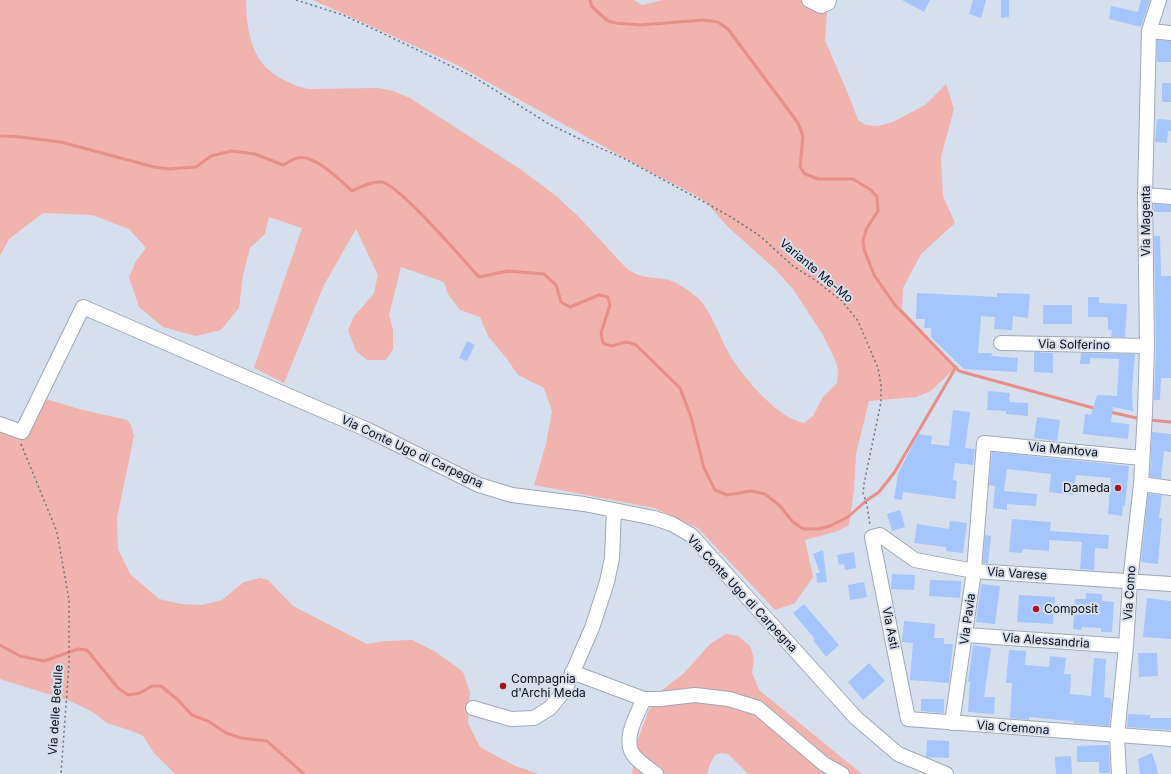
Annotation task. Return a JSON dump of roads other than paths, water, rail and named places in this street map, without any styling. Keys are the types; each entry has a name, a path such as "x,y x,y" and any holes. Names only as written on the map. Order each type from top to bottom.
{"street":[{"path":"809,0 821,6 828,3 829,0"},
{"name":"Via Magenta","path":"1145,418 1147,346 1145,195 1150,30 1159,0"},
{"path":"1150,30 1171,33"},
{"path":"1145,195 1171,197"},
{"name":"Via Conte Ugo di Carpegna","path":"0,424 19,431 83,307 368,430 479,485 512,495 584,504 654,518 672,524 691,535 856,718 898,754 946,774"},
{"name":"Via Solferino","path":"1001,343 1147,346"},
{"name":"Via Como","path":"1119,774 1117,736 1126,646 1130,582 1141,484 1145,418"},
{"name":"Via Mantova","path":"984,443 1142,458"},
{"name":"Via Pavia","path":"952,723 966,635 974,571 984,443"},
{"path":"1141,484 1171,488"},
{"path":"473,708 511,719 534,718 550,708 565,690 592,628 607,582 612,558 614,510"},
{"name":"Via Varese","path":"872,537 880,535 915,560 974,571 1171,584"},
{"name":"Via Asti","path":"872,537 908,719"},
{"name":"Via Alessandria","path":"966,635 1126,646"},
{"path":"572,672 644,698 660,699 695,695 729,699 758,708 824,764 842,774"},
{"path":"644,698 632,728 629,744 635,757 656,774"},
{"name":"Via Cremona","path":"908,719 1171,739"}],"waterway":[{"path":"590,0 592,7 608,21 616,23 640,25 704,20 718,22 728,29 798,123 803,136 800,167 805,174 818,179 853,179 871,190 877,197 878,211 867,228 863,240 864,249 874,275 895,305 959,371 1097,409"},
{"path":"0,136 61,142 154,167 169,169 196,167 211,156 231,151 255,154 283,165 297,158 304,158 311,160 327,169 352,191 374,182 381,182 389,186 416,208 479,277 508,271 544,274 556,285 561,302 570,307 599,295 608,297 610,305 601,333 603,343 610,346 626,342 636,345 680,388 691,417 704,468 715,490 727,495 751,491 765,494 780,506 792,521 803,529 819,529 830,526 848,517 867,500 879,492 894,473 956,367"},
{"path":"1110,412 1141,419"},
{"path":"1149,420 1171,422"},
{"path":"0,645 20,656 44,661 78,649 87,650 118,688 128,695 140,693 152,686 161,686 177,699 192,715 208,721 226,733 241,738 267,741 304,774"}],"place":[{"name":"Dameda","path":"1118,488"},
{"name":"Composit","path":"1036,609"},
{"name":"Compagnia d'Archi Meda","path":"503,686"}]}
